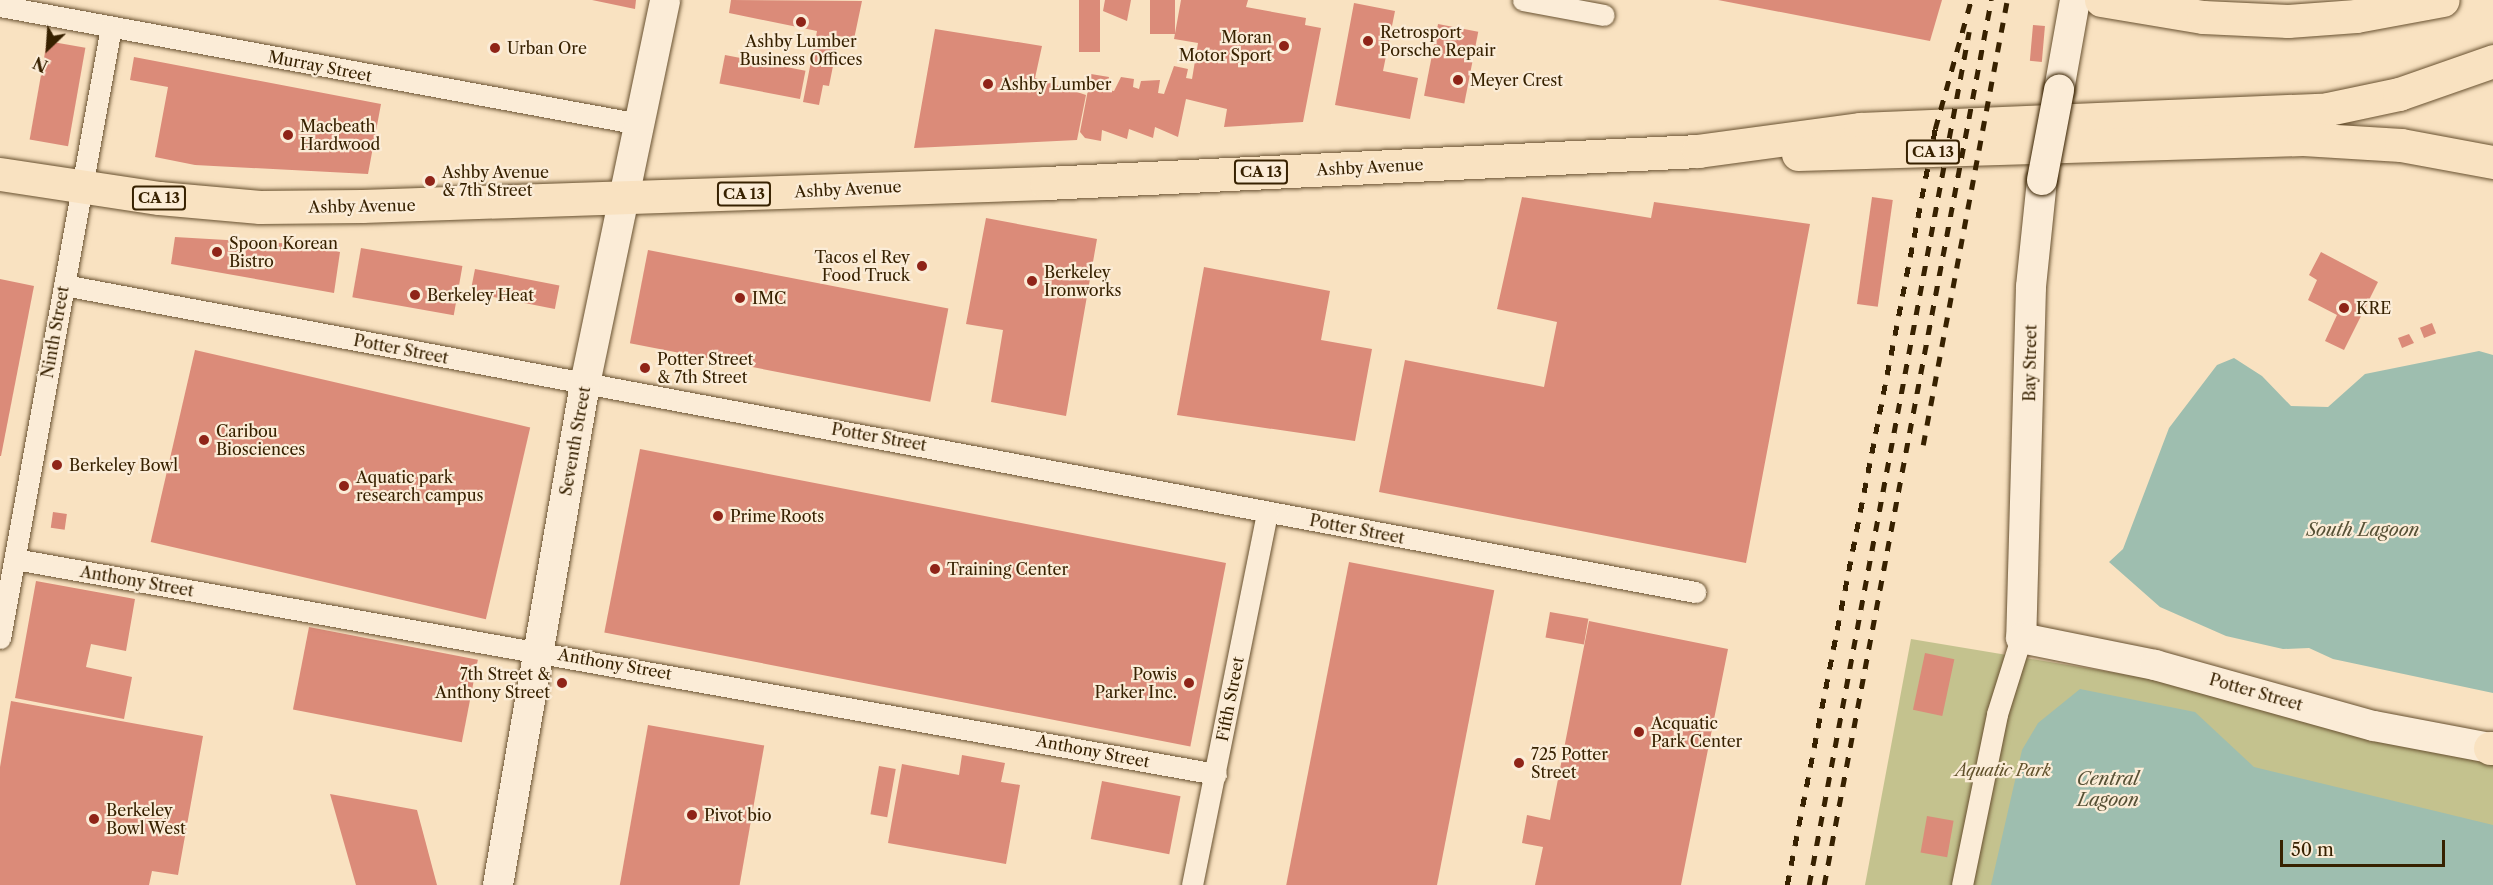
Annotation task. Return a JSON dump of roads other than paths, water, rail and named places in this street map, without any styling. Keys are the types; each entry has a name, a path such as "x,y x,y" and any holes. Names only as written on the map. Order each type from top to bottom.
{"main road":[{"path":"2101,0 2203,17 2288,21 2356,16 2443,0"},
{"path":"2166,116 2374,87 2493,45"},
{"name":"CA 13","path":"1698,151 1860,129 2166,116 2353,105 2493,61"},
{"path":"2304,139 2402,149 2493,175"},
{"name":"CA 13","path":"1698,151 1862,156 2304,139 2402,145 2493,162"},
{"name":"Ashby Avenue","path":"0,174 80,189 260,207 624,199 1698,151"}],"street":[{"name":"Seventh Street","path":"498,885 585,384 665,0"},
{"path":"1523,0 1604,15"},
{"name":"Bay Street","path":"2021,638 2032,267 2042,180 2075,0"},
{"name":"Murray Street","path":"0,6 640,124"},
{"name":"Ninth Street","path":"0,638 111,27"},
{"name":"Potter Street","path":"64,285 1695,592"},
{"name":"Fifth Street","path":"1192,885 1267,513"},
{"name":"Anthony Street","path":"15,559 1216,774"},
{"path":"1962,885 1997,714 2021,638"},
{"name":"Potter Street","path":"2021,638 2175,670 2374,726 2492,748"}],"water":[{"name":"South Lagoon","path":"2479,351 2493,355 2493,693 2333,659 2309,648 2283,649 2226,636 2160,607 2109,562 2123,549 2169,428 2217,365 2234,358 2262,376 2291,406 2328,407 2365,374"},
{"name":"Central Lagoon","path":"2080,689 2195,712 2254,767 2493,825 2493,885 1991,885 2022,750 2038,723"}],"railway":[{"path":"1787,885 1935,129 1971,0"},
{"path":"1824,885 1991,0"},
{"path":"1923,445 2007,0"},
{"path":"1809,885 1969,32"}],"place":[{"name":"Ashby Lumber Business Offices","path":"801,22"},
{"name":"Retrosport Porsche Repair","path":"1368,41"},
{"name":"Moran Motor Sport","path":"1284,46"},
{"name":"Urban Ore","path":"495,48"},
{"name":"Meyer Crest","path":"1458,80"},
{"name":"Ashby Lumber","path":"988,84"},
{"name":"Macbeath Hardwood","path":"288,135"},
{"name":"Ashby Avenue & 7th Street","path":"430,181"},
{"name":"Spoon Korean Bistro","path":"217,252"},
{"name":"Tacos el Rey Food Truck","path":"922,266"},
{"name":"Berkeley Ironworks","path":"1032,281"},
{"name":"Berkeley Heat","path":"415,295"},
{"name":"IMC","path":"740,298"},
{"name":"KRE","path":"2344,308"},
{"name":"Potter Street & 7th Street","path":"645,368"},
{"name":"Caribou Biosciences","path":"204,440"},
{"name":"Berkeley Bowl","path":"57,465"},
{"name":"Aquatic park research campus","path":"344,486"},
{"name":"Prime Roots","path":"718,516"},
{"name":"Training Center","path":"935,569"},
{"name":"7th Street & Anthony Street","path":"562,683"},
{"name":"Powis Parker Inc.","path":"1189,683"},
{"name":"Acquatic Park Center","path":"1639,732"},
{"name":"725 Potter Street","path":"1519,763"},
{"name":"Pivot bio","path":"692,815"},
{"name":"Berkeley Bowl West","path":"94,819"}],"park label":[{"name":"Aquatic Park","path":"2003,770"}]}
